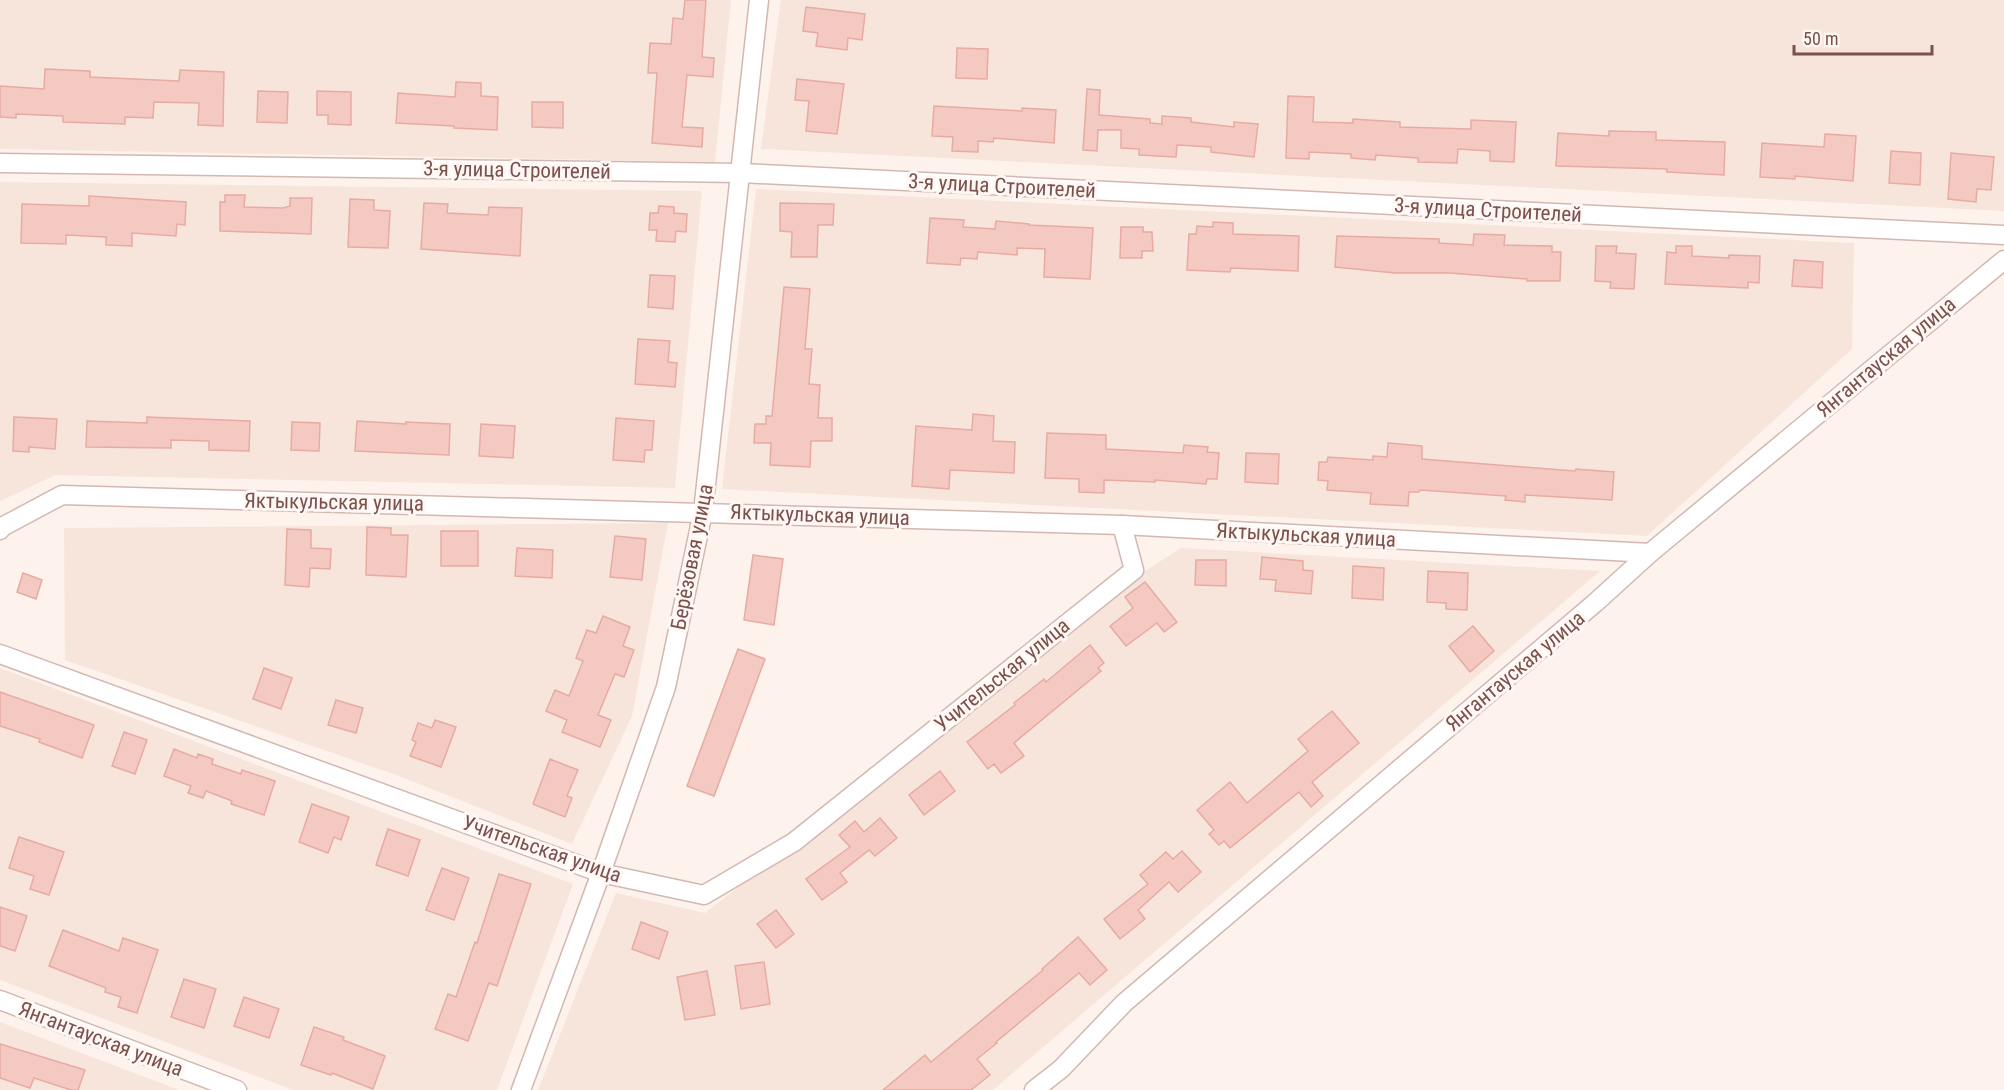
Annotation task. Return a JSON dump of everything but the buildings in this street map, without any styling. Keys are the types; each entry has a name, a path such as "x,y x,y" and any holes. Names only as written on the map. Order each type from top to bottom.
{"street":[{"name":"Берёзовая улица","path":"521,1090 601,873 666,687 704,512 759,0"},
{"name":"3-я улица Строителей","path":"0,163 741,173 2004,235"},
{"name":"Янгантауская улица","path":"1034,1090 1061,1069 1124,1003 1595,603 1650,553 2004,260"},
{"name":"Яктыкульская улица","path":"0,530 3,526 62,495 1122,525 1650,553"},
{"name":"Учительская улица","path":"0,654 601,873 704,895 794,842 1134,570 1122,525"},
{"name":"Янгантауская улица","path":"0,1000 237,1090"}],"shaded area":[{"path":"0,0 731,0 715,162 0,149"},
{"path":"781,0 2004,0 2004,211 761,149"},
{"path":"0,182 702,191 675,488 56,475 0,501"},
{"path":"756,189 1854,243 1852,349 1647,536 722,489"},
{"path":"668,523 632,716 572,844 396,775 65,660 64,528"},
{"path":"1181,548 1600,571 993,1090 538,1090 616,893 705,913 1137,576"},
{"path":"0,668 573,884 497,1090 293,1090 0,980"},
{"path":"0,1022 179,1090 0,1090"}]}
